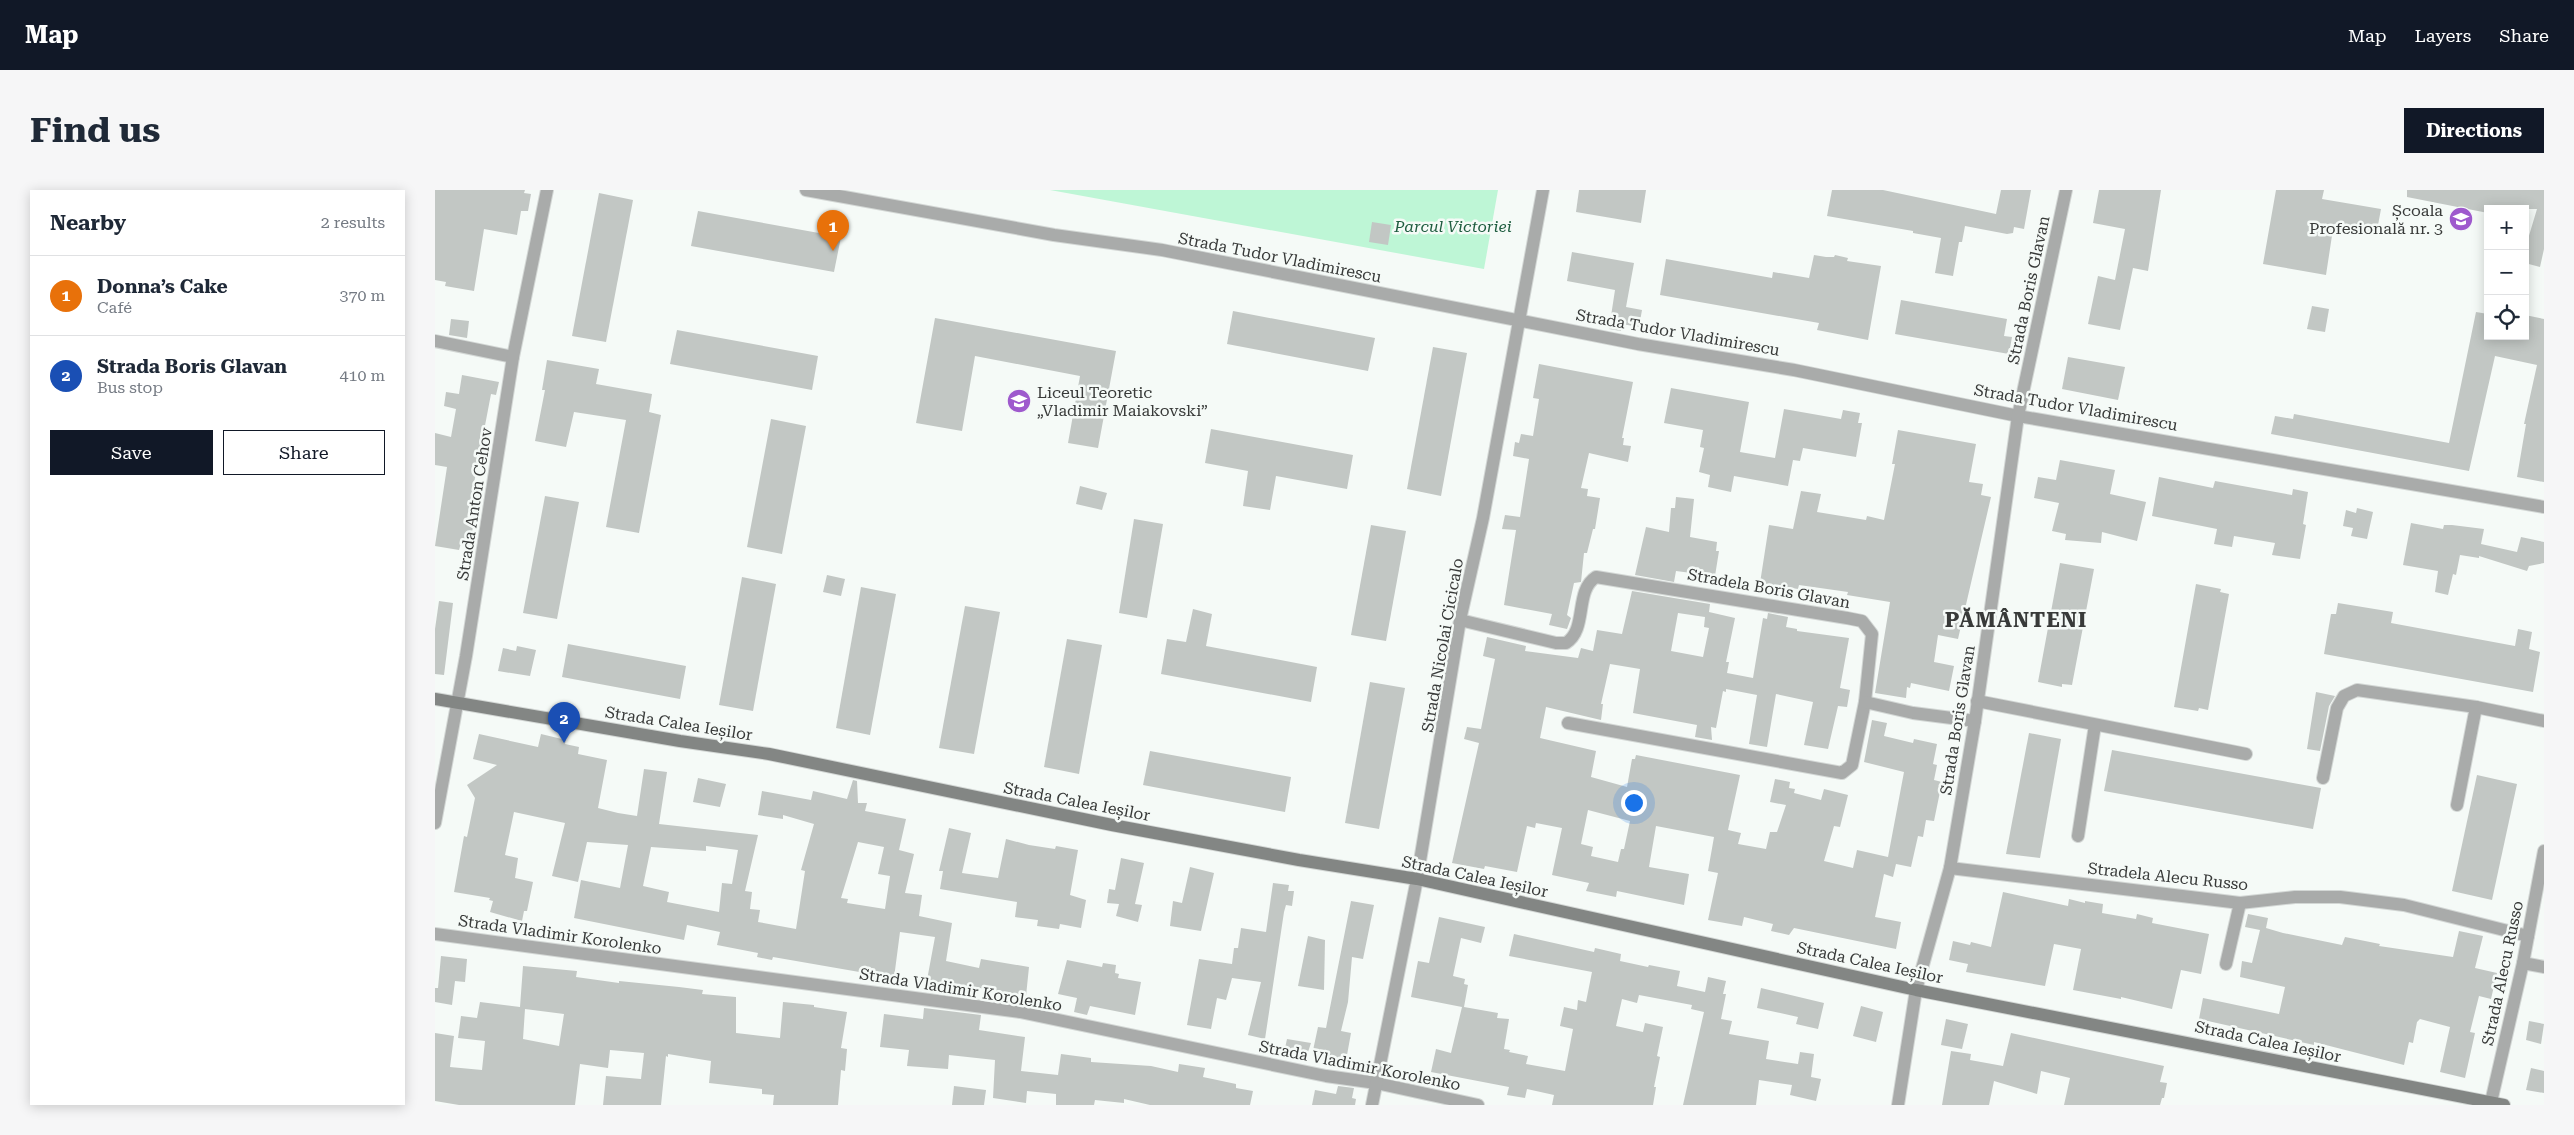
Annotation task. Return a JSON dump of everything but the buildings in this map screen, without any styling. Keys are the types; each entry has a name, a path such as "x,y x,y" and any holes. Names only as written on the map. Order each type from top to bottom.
{"street":[{"name":"Strada Anton Cehov","path":"435,823 458,704 513,357 547,190"},
{"name":"Strada Tudor Vladimirescu","path":"806,190 1054,235 1162,250 1638,344 1794,370 2018,416 2544,507"},
{"name":"Strada Nicolai Cicicalo","path":"1372,1105 1417,879 1459,620 1483,518 1543,190"},
{"name":"Strada Boris Glavan","path":"1898,1105 1916,990 1950,868 1975,721 2018,416 2066,190"},
{"path":"435,342 513,357"},
{"name":"Stradela Boris Glavan","path":"1459,620 1556,643 1566,642 1575,633 1585,588 1596,576 1862,621 1872,634 1865,702 1853,765 1842,773 1568,724"},
{"path":"2323,778 2337,708 2344,696 2357,690 2476,707 2544,721"},
{"name":"Strada Calea Ieșilor","path":"435,699 769,754 1112,825 1299,860 1417,879 1916,990 2504,1105"},
{"path":"1977,701 2246,754"},
{"path":"1865,702 1913,714 1975,721"},
{"path":"2457,805 2476,707"},
{"path":"2078,836 2095,725"},
{"name":"Strada Alecu Russo","path":"2491,1102 2523,963 2544,850"},
{"name":"Stradela Alecu Russo","path":"1950,868 2240,903 2295,897 2340,897 2404,905 2528,936"},
{"path":"2226,964 2240,903"},
{"name":"Strada Vladimir Korolenko","path":"435,934 1020,1012 1325,1076 1376,1083 1478,1105"},
{"path":"2523,963 2544,967"}],"green space":[{"name":"Parcul Victoriei","path":"1050,190 1498,190 1484,269"}],"place":[{"name":"Școala Profesională nr. 3","path":"2461,219"},
{"name":"Donna’s Cake","path":"833,251"},
{"name":"Liceul Teoretic „Vladimir Maiakovski”","path":"1019,401"},
{"name":"Strada Boris Glavan","path":"564,743"}],"district":[{"name":"PĂMÂNTENI","path":"2016,620"}]}
